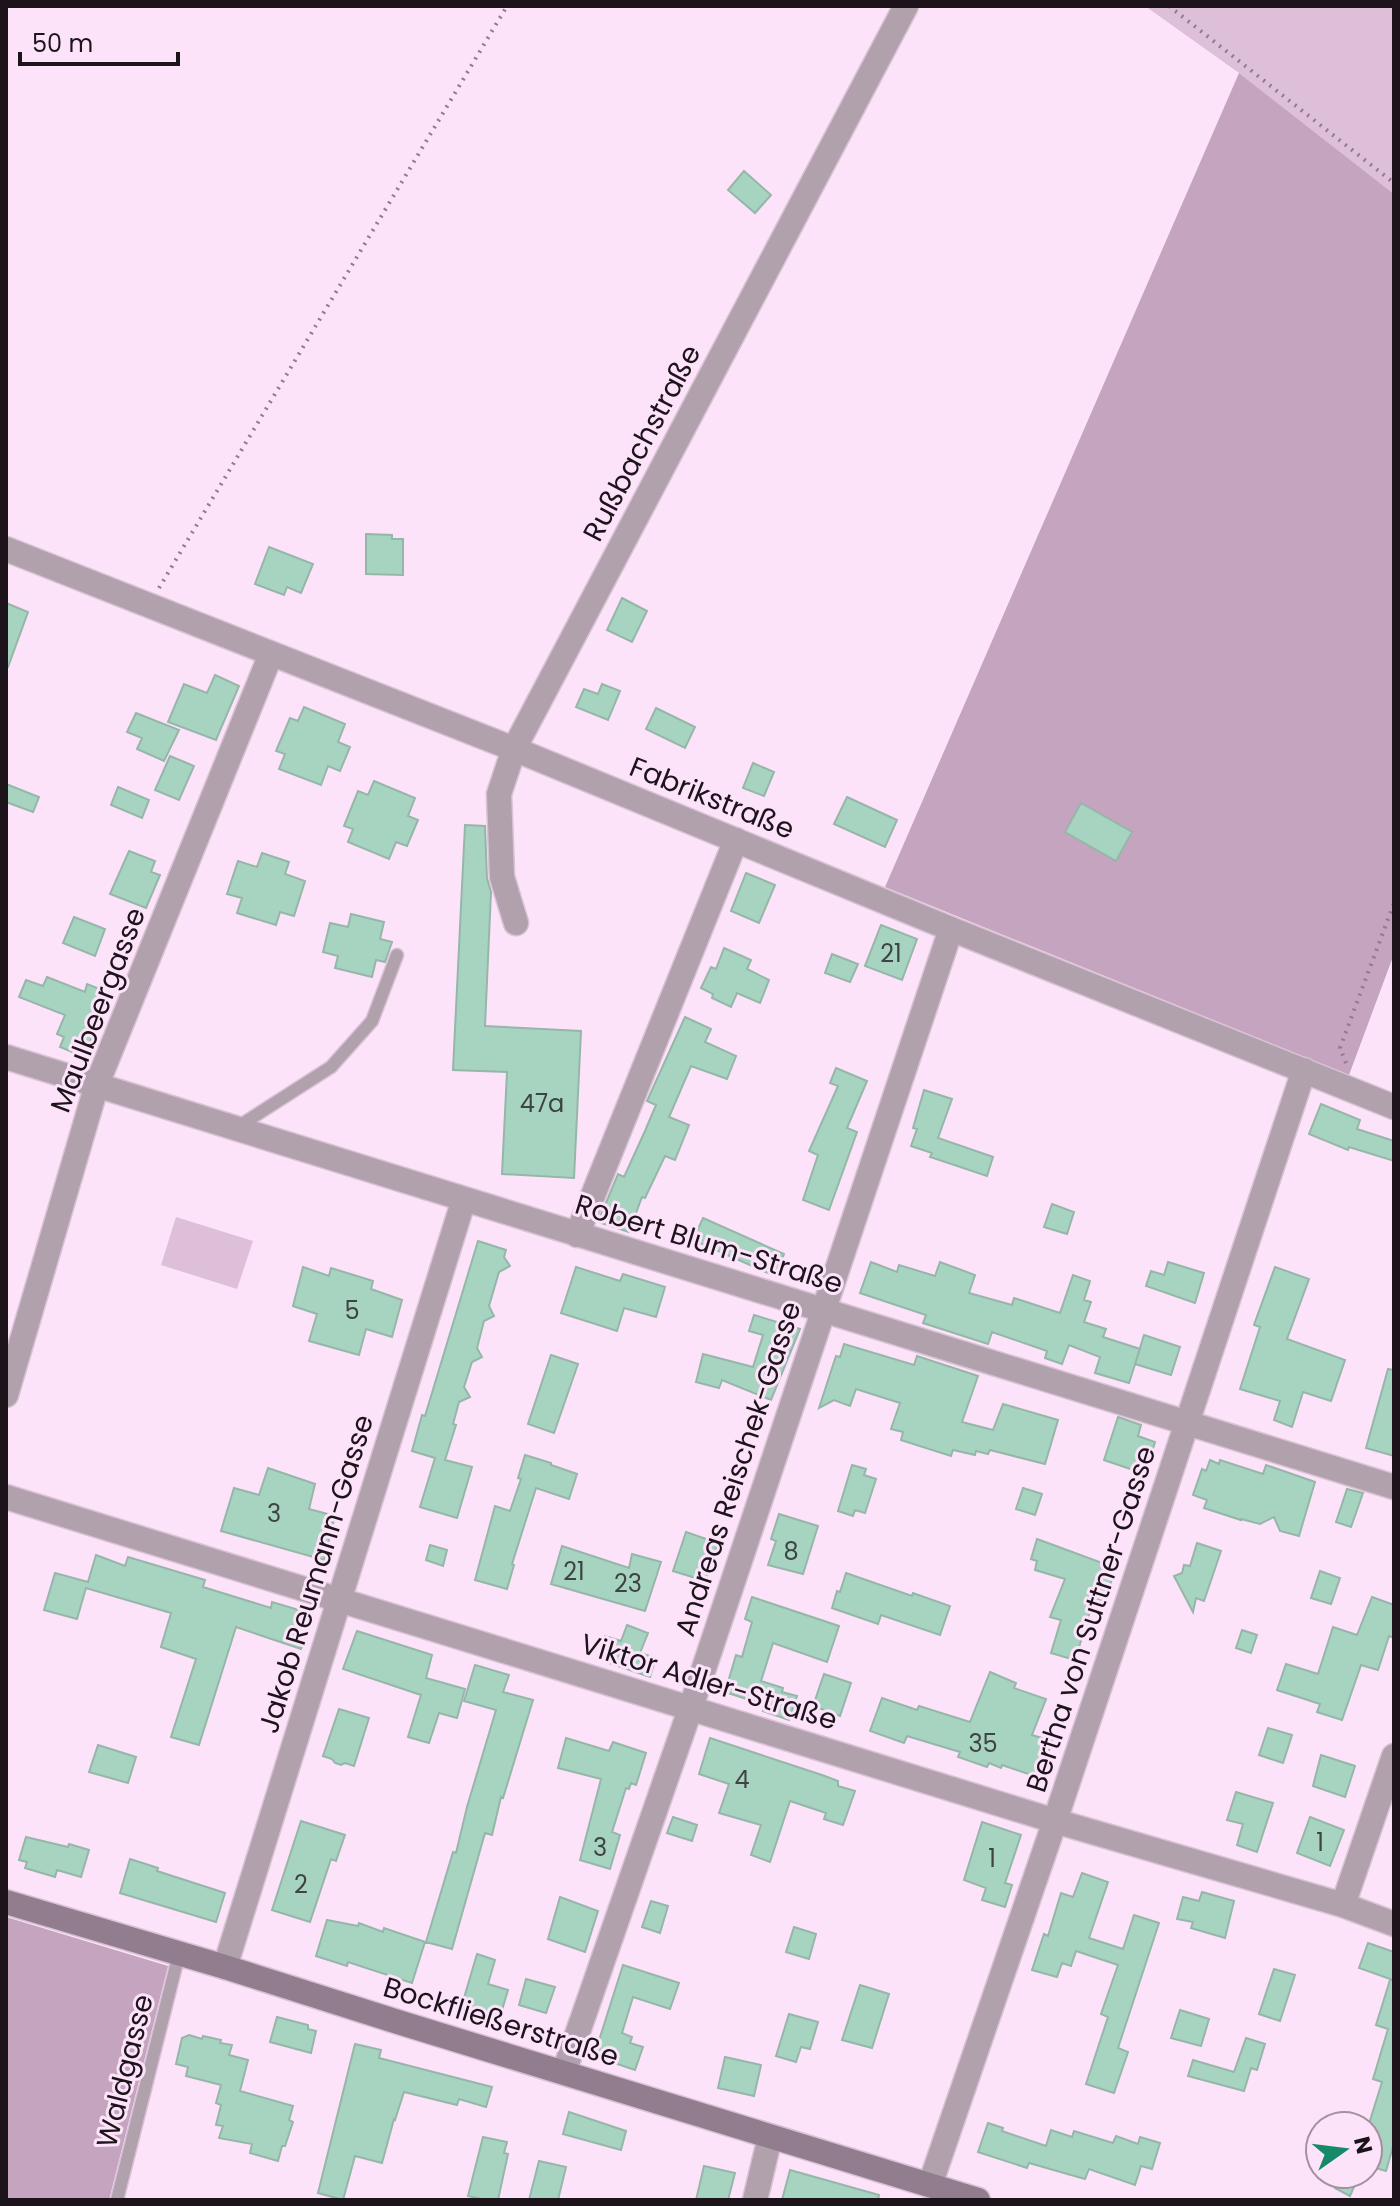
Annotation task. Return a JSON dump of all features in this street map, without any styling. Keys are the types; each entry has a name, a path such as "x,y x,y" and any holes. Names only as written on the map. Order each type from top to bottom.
{"main road":[{"name":"Bockfließerstraße","path":"6,1902 978,2200"}],"street":[{"name":"Rußbachstraße","path":"516,923 502,877 499,794 514,749 906,6"},
{"name":"Fabrikstraße","path":"6,549 514,749 1394,1107"},
{"name":"Maulbeergasse","path":"6,1395 97,1084 271,654"},
{"path":"577,1235 736,840"},
{"name":"Andreas Reischek-Gasse","path":"564,2072 691,1707 951,929"},
{"name":"Robert Blum-Straße","path":"6,1057 1394,1487"},
{"name":"Bertha von Suttner-Gasse","path":"930,2185 1055,1821 1304,1070"},
{"name":"Jakob Reumann-Gasse","path":"225,1967 464,1199"},
{"name":"Viktor Adler-Straße","path":"6,1497 1055,1821 1343,1905 1394,1924"},
{"path":"1343,1905 1394,1756"},
{"path":"755,2200 770,2137"}],"lane":[{"path":"236,1128 331,1067 372,1021 397,955"},
{"name":"Waldgasse","path":"117,2200 179,1954"}],"path":[{"path":"149,605 507,6"},
{"path":"1169,6 1394,183"},
{"path":"1346,1063 1340,1048 1394,903"}],"shaded area":[{"path":"1145,6 1394,6 1394,194 1239,73"},
{"path":"1239,73 1394,194 1394,954 1349,1075 885,887"},
{"path":"176,1217 253,1241 237,1289 161,1265"},
{"path":"6,1917 168,1966 109,2200 6,2200"}],"building":[{"path":"744,171 771,195 755,213 728,190"},
{"path":"366,534 392,535 392,539 403,539 403,575 366,574"},
{"path":"269,547 313,564 301,593 287,587 284,595 255,584"},
{"path":"622,598 647,611 632,642 607,630"},
{"path":"6,603 28,612 8,667 6,667"},
{"path":"215,675 239,686 216,740 168,722 184,684 207,693"},
{"path":"602,684 620,691 608,720 576,707 584,689 598,694"},
{"path":"304,707 345,724 338,742 350,747 340,771 328,766 321,785 279,769 285,754 276,751 290,718 298,721"},
{"path":"656,708 695,727 685,748 646,729"},
{"path":"136,713 179,730 164,761 137,749 142,738 127,732"},
{"path":"170,756 194,766 179,800 155,790"},
{"path":"753,763 774,772 764,796 743,788"},
{"path":"374,781 415,798 408,816 418,820 407,846 396,842 389,859 348,842 353,829 344,826 358,791 368,795"},
{"path":"6,784 39,797 33,812 6,802"},
{"path":"118,787 149,800 142,818 111,805"},
{"path":"847,797 897,820 885,847 834,824"},
{"path":"1081,803 1132,832 1116,861 1065,832"},
{"path":"465,825 485,826 487,878 491,892 485,1026 581,1031 574,1178 502,1174 507,1072 453,1070"},
{"path":"129,851 155,861 151,872 160,875 146,908 110,894"},
{"path":"262,853 289,862 285,874 305,881 294,916 280,912 276,925 237,913 242,898 227,894 238,861 257,867"},
{"path":"746,873 775,885 759,923 731,911"},
{"path":"351,914 384,922 380,939 392,942 385,962 376,960 372,977 335,968 338,956 323,952 330,923 348,927"},
{"path":"74,917 105,929 95,956 63,943"},
{"path":"881,925 917,939 902,980 865,966"},
{"path":"724,948 751,960 747,969 769,980 760,1003 737,993 731,1007 712,998 713,994 701,988 711,967 716,969"},
{"path":"832,954 858,964 850,982 825,973"},
{"path":"47,977 85,992 87,984 110,993 84,1057 60,1047 64,1037 57,1034 65,1015 19,997 26,980 43,986"},
{"path":"685,1017 711,1029 705,1042 736,1056 727,1079 691,1066 669,1117 689,1125 675,1160 665,1156 645,1198 642,1197 629,1232 598,1222 618,1174 624,1177 645,1131 656,1105 647,1101"},
{"path":"836,1068 867,1081 847,1128 857,1132 829,1210 803,1200 818,1155 809,1151 838,1086 830,1083"},
{"path":"924,1090 952,1099 938,1138 993,1157 987,1176 930,1157 932,1153 911,1146"},
{"path":"1321,1104 1360,1120 1357,1129 1394,1141 1394,1161 1349,1147 1348,1150 1309,1134"},
{"path":"1052,1204 1074,1212 1067,1234 1044,1227"},
{"path":"703,1218 784,1254 775,1276 693,1240"},
{"path":"478,1241 506,1250 504,1257 510,1266 499,1272 489,1306 494,1316 484,1321 477,1348 482,1357 472,1362 464,1387 470,1397 459,1402 453,1424 456,1425 445,1460 472,1467 457,1518 420,1507 435,1458 412,1451"},
{"path":"871,1262 897,1272 899,1265 935,1276 940,1262 975,1275 969,1293 1012,1305 1014,1298 1060,1313 1073,1275 1090,1281 1084,1300 1091,1302 1084,1322 1106,1329 1103,1337 1140,1349 1129,1383 1095,1373 1100,1357 1069,1345 1062,1364 1045,1358 1047,1351 992,1332 988,1344 923,1323 926,1315 860,1293"},
{"path":"1168,1262 1204,1273 1195,1303 1146,1286 1151,1271 1164,1275"},
{"path":"303,1267 329,1276 331,1268 373,1281 371,1289 402,1300 392,1337 366,1329 359,1355 309,1341 317,1314 293,1306"},
{"path":"576,1267 620,1281 623,1274 665,1287 656,1317 624,1308 617,1331 561,1313"},
{"path":"1275,1267 1309,1279 1287,1339 1345,1360 1331,1401 1303,1392 1292,1427 1274,1420 1280,1401 1240,1389 1260,1327 1254,1325"},
{"path":"754,1315 800,1329 771,1400 722,1380 719,1388 696,1382 703,1354 753,1367 763,1335 749,1331"},
{"path":"1144,1335 1180,1347 1171,1375 1135,1364"},
{"path":"844,1344 914,1365 917,1356 978,1376 962,1422 993,1430 1003,1404 1058,1420 1045,1464 990,1450 988,1454 976,1451 975,1455 953,1450 951,1456 901,1440 903,1432 891,1429 900,1403 856,1389 850,1406 834,1400 819,1408 836,1356 840,1357"},
{"path":"551,1355 578,1364 554,1433 528,1424"},
{"path":"1388,1369 1394,1370 1394,1456 1366,1448"},
{"path":"1118,1417 1141,1425 1138,1436 1155,1442 1145,1474 1104,1460"},
{"path":"525,1455 577,1474 569,1499 536,1488 507,1589 475,1580 495,1506 510,1511"},
{"path":"1210,1460 1219,1464 1220,1460 1263,1474 1266,1465 1315,1482 1299,1536 1280,1531 1274,1517 1260,1524 1204,1508 1207,1500 1193,1495 1202,1469 1206,1471"},
{"path":"852,1465 866,1469 864,1475 876,1479 865,1513 855,1510 853,1516 838,1511"},
{"path":"268,1468 315,1484 309,1509 335,1516 324,1560 221,1531 234,1488 259,1495"},
{"path":"1023,1488 1042,1494 1035,1515 1016,1509"},
{"path":"1347,1489 1363,1493 1351,1527 1336,1522"},
{"path":"779,1514 818,1526 803,1574 768,1565 776,1541 771,1539"},
{"path":"686,1532 718,1543 705,1581 673,1571"},
{"path":"1037,1539 1116,1568 1104,1602 1094,1599 1075,1660 1051,1653 1061,1620 1050,1617 1065,1579 1035,1570 1037,1561 1031,1559"},
{"path":"1197,1543 1221,1551 1204,1601 1196,1598 1193,1612 1174,1576 1182,1573 1184,1565 1190,1566"},
{"path":"430,1545 447,1550 443,1566 426,1560"},
{"path":"562,1546 629,1568 632,1554 661,1562 645,1611 551,1584"},
{"path":"96,1555 125,1566 128,1557 205,1580 203,1587 271,1608 272,1602 312,1614 301,1649 236,1627 199,1745 171,1737 196,1659 161,1647 171,1613 86,1588 77,1619 44,1610 55,1573 88,1582"},
{"path":"1320,1571 1340,1578 1331,1604 1311,1598"},
{"path":"846,1573 950,1606 940,1635 881,1615 878,1624 832,1608"},
{"path":"752,1597 839,1626 827,1662 773,1643 761,1681 797,1696 789,1720 763,1711 765,1705 725,1692 736,1655 742,1657 752,1622 745,1619"},
{"path":"1372,1597 1394,1605 1394,1638 1389,1636 1378,1670 1361,1665 1342,1720 1317,1712 1320,1704 1277,1690 1286,1664 1318,1674 1333,1627 1357,1635"},
{"path":"627,1625 648,1633 640,1653 656,1658 650,1677 597,1659 605,1636 621,1641"},
{"path":"1242,1630 1257,1635 1251,1653 1236,1648"},
{"path":"357,1631 432,1655 426,1678 465,1689 457,1718 439,1713 429,1743 408,1737 421,1695 343,1669"},
{"path":"475,1665 509,1675 503,1692 533,1700 501,1797 492,1835 485,1833 452,1949 426,1942 453,1852 456,1853 496,1710 464,1701"},
{"path":"990,1672 1016,1683 1014,1688 1046,1699 1032,1735 1052,1741 1040,1778 1002,1765 1001,1768 989,1763 987,1767 958,1757 960,1752 907,1736 904,1743 870,1731 882,1698 970,1722"},
{"path":"824,1674 851,1683 840,1716 813,1706"},
{"path":"339,1709 369,1718 354,1766 341,1765 323,1756"},
{"path":"1268,1728 1292,1735 1283,1763 1259,1755"},
{"path":"566,1738 609,1751 613,1742 646,1753 636,1785 631,1783 629,1789 626,1788 612,1832 620,1835 610,1869 580,1860 601,1779 558,1768"},
{"path":"710,1738 822,1775 838,1781 838,1786 855,1791 843,1825 824,1819 826,1813 790,1801 770,1862 751,1855 761,1825 719,1813 729,1784 699,1774"},
{"path":"98,1745 136,1757 128,1783 89,1772"},
{"path":"1321,1755 1355,1766 1345,1797 1313,1786"},
{"path":"1236,1792 1273,1803 1257,1852 1237,1845 1243,1824 1227,1820"},
{"path":"673,1817 697,1825 692,1841 667,1833"},
{"path":"1310,1817 1344,1830 1330,1866 1297,1853"},
{"path":"301,1821 345,1835 336,1861 331,1859 310,1922 272,1910"},
{"path":"982,1822 1021,1835 1005,1883 1012,1885 1005,1907 982,1900 986,1888 964,1880"},
{"path":"26,1837 89,1850 81,1877 57,1870 55,1877 25,1868 27,1862 19,1860"},
{"path":"130,1859 225,1893 216,1922 120,1893"},
{"path":"1082,1873 1108,1882 1089,1938 1123,1949 1134,1915 1159,1923 1118,2048 1128,2052 1114,2093 1086,2084 1108,2017 1101,2014 1118,1965 1076,1951 1071,1966 1062,1963 1057,1977 1032,1970 1044,1934 1048,1936 1061,1893 1073,1897"},
{"path":"1202,1892 1234,1901 1225,1938 1191,1928 1193,1922 1177,1919 1183,1897 1199,1901"},
{"path":"560,1897 598,1911 585,1952 548,1939"},
{"path":"651,1901 668,1906 660,1933 642,1927"},
{"path":"327,1920 358,1926 359,1923 383,1932 384,1928 425,1942 412,1983 348,1962 347,1966 316,1956"},
{"path":"794,1927 816,1934 809,1959 786,1952"},
{"path":"1368,1943 1394,1952 1394,2143 1386,2171 1384,2110 1373,2110 1382,2082 1373,2079 1388,2029 1376,2025 1390,1980 1393,1980 1359,1968"},
{"path":"477,1954 495,1960 488,1984 508,1990 499,2020 461,2008"},
{"path":"623,1965 679,1983 670,2009 633,1997 622,2033 632,2037 630,2043 643,2047 635,2070 594,2056"},
{"path":"1274,1969 1295,1975 1280,2021 1259,2014"},
{"path":"526,1979 555,1987 546,2013 519,2005"},
{"path":"860,1985 889,1994 872,2048 842,2040"},
{"path":"1180,2010 1209,2019 1201,2046 1171,2038"},
{"path":"789,2014 818,2022 810,2049 801,2047 796,2062 776,2056"},
{"path":"277,2017 308,2025 308,2029 316,2031 311,2053 270,2042"},
{"path":"189,2035 221,2040 220,2043 232,2045 229,2055 248,2060 240,2091 293,2106 289,2120 293,2122 278,2161 250,2153 252,2144 219,2138 223,2126 216,2125 221,2105 216,2103 221,2085 186,2076 188,2067 176,2064 182,2038"},
{"path":"1246,2038 1265,2044 1257,2070 1251,2068 1244,2091 1188,2076 1193,2060 1234,2072"},
{"path":"355,2044 381,2050 379,2058 492,2087 486,2107 459,2099 457,2105 404,2092 382,2163 355,2156 343,2200 318,2193"},
{"path":"725,2057 761,2065 754,2096 718,2088"},
{"path":"569,2112 626,2131 621,2150 563,2134"},
{"path":"988,2123 1046,2146 1051,2130 1072,2137 1074,2131 1113,2143 1116,2136 1138,2144 1140,2137 1160,2143 1152,2169 1141,2166 1135,2185 1089,2169 1085,2179 1029,2163 1027,2168 978,2152"},
{"path":"483,2137 507,2142 504,2153 508,2154 498,2200 468,2196"},
{"path":"539,2161 566,2167 558,2200 529,2200"},
{"path":"704,2166 735,2173 728,2200 696,2200"},
{"path":"790,2170 879,2195 878,2200 782,2200"},
{"path":"1339,2190 1353,2190 1350,2196"}]}
